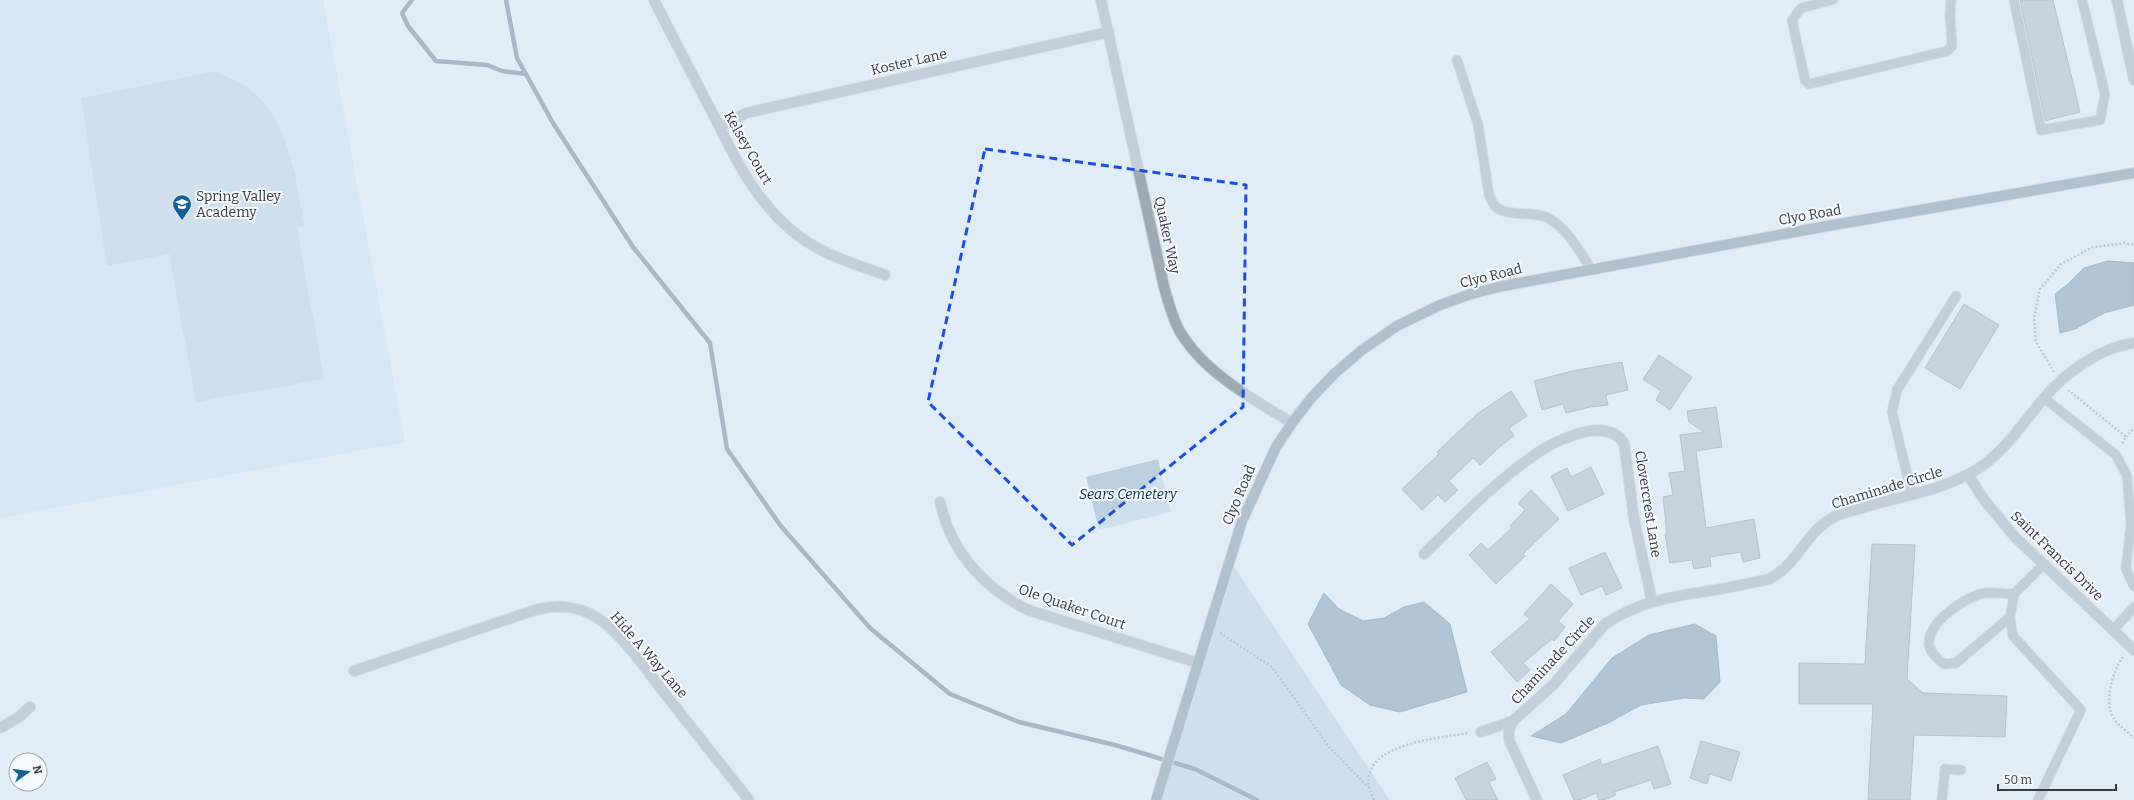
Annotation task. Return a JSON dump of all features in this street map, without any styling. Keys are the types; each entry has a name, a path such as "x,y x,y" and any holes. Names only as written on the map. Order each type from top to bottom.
{"street":[{"name":"Kelsey Court","path":"654,0 743,174 764,203 790,230 813,245 834,257 886,275"},
{"name":"Quaker Way","path":"1102,0 1164,287 1169,306 1179,330 1200,357 1217,372 1262,405 1292,423"},
{"path":"2117,0 2134,80"},
{"name":"Koster Lane","path":"720,127 746,113 1109,32"},
{"name":"Clyo Road","path":"1156,800 1245,515 1276,447 1312,397 1335,374 1362,350 1405,321 1440,305 1471,294 1503,286 1822,227 2134,174"},
{"name":"Chaminade Circle","path":"1481,732 1513,722 1552,685 1605,624 1633,607 1652,601 1769,579 1790,565 1810,537 1827,521 1837,515 1912,495 1947,484 1968,475 1983,465 2007,445 2044,398 2070,373 2095,357 2134,343"},
{"name":"Clovercrest Lane","path":"1424,554 1526,460 1545,448 1573,436 1606,430 1620,436 1624,443 1634,519 1652,601"},
{"name":"Saint Francis Drive","path":"1968,475 2000,521 2132,648"},
{"name":"Ole Quaker Court","path":"940,502 945,523 952,540 962,556 990,586 1010,601 1028,610 1198,663"},
{"name":"Hide A Way Lane","path":"354,672 535,610 552,606 578,608 597,617 610,627 644,667 749,800"},
{"path":"0,728 20,717 30,707"},
{"path":"1513,722 1509,729 1509,740 1537,800"}],"lane":[{"path":"1832,0 1801,8 1792,20 1804,80 1809,84 1947,51 1952,46 1950,15 1951,0"},
{"path":"2014,0 2041,130 2100,120 2105,94 2082,0"},
{"path":"1458,60 1478,124 1489,195 1494,206 1505,211 1538,214 1553,220 1577,247 1591,269"},
{"path":"1912,495 1892,412 1897,390 1956,296"},
{"path":"2044,398 2116,455 2127,476 2131,524 2126,569 2134,586"},
{"path":"2038,800 2081,710 2013,636 2010,617 2014,594 2044,564"},
{"path":"2010,617 1956,663 1944,664 1933,654 1928,643 1932,630 1956,604 1982,594 2014,594"},
{"path":"2113,630 2134,607"},
{"path":"1942,800 1945,769 1961,770"}],"path":[{"path":"2126,437 2070,393 2062,381 2053,372 2036,342 2034,318 2040,289 2061,264 2092,247 2125,243 2134,246"},
{"path":"2120,448 2126,437 2134,428"},
{"path":"1209,627 1272,667 1329,747 1368,788 1374,800"},
{"path":"2132,648 2117,665 2111,679 2110,702 2113,718 2134,738"},
{"path":"1368,788 1369,776 1376,763 1385,753 1413,742 1481,732"}],"highlighted area":[{"path":"985,149 1246,185 1243,407 1072,545 928,402"}],"shaded area":[{"name":"Spring Valley Academy","path":"0,0 323,0 405,442 0,518"},
{"path":"2108,261 2134,263 2134,305 2104,313 2075,329 2060,333 2055,294 2068,284 2084,268"},
{"path":"1324,593 1339,609 1363,621 1384,618 1404,607 1424,602 1450,624 1467,692 1400,712 1370,705 1341,685 1308,624"},
{"path":"1695,624 1716,636 1720,682 1704,699 1684,698 1641,705 1608,723 1561,743 1531,736 1566,714 1612,658 1649,635"}],"green space":[{"path":"216,71 248,88 262,101 273,116 282,133 294,170 305,226 297,228 324,379 196,402 169,254 107,266 81,98"},
{"name":"Sears Cemetery","path":"1158,459 1171,512 1099,530 1086,477"},
{"path":"1229,559 1390,800 1156,800"}],"building":[{"path":"2020,0 2053,0 2080,112 2045,121"},
{"path":"1964,304 1999,325 1960,389 1925,368"},
{"path":"1659,355 1692,377 1670,410 1656,400 1661,391 1643,379"},
{"path":"1622,362 1628,390 1606,395 1608,405 1590,407 1566,413 1563,404 1542,410 1534,381 1572,371"},
{"path":"1511,391 1527,416 1509,428 1514,436 1480,465 1473,458 1449,481 1458,490 1445,502 1438,495 1422,510 1402,489 1439,454 1437,452 1477,414"},
{"path":"1716,407 1722,447 1696,451 1706,528 1754,519 1760,558 1743,562 1741,552 1710,557 1711,566 1694,569 1692,560 1670,563 1665,534 1667,534 1663,497 1673,495 1669,473 1685,471 1680,435 1704,432 1689,422 1687,411"},
{"path":"1591,467 1604,494 1568,511 1551,476 1567,468 1571,477"},
{"path":"1531,490 1559,519 1523,554 1525,556 1496,584 1469,555 1481,543 1488,550 1512,528 1510,526 1525,510 1518,503"},
{"path":"1872,544 1915,545 1907,679 1923,693 2007,696 2005,737 1914,735 1910,800 1868,800 1873,704 1799,704 1799,663 1865,664"},
{"path":"1605,552 1622,588 1606,595 1602,586 1581,595 1569,568"},
{"path":"1551,584 1573,604 1558,621 1565,627 1554,641 1552,639 1523,663 1530,670 1517,682 1491,652 1530,619 1524,614"},
{"path":"1701,741 1740,752 1731,781 1710,774 1707,784 1690,778"},
{"path":"1658,746 1671,784 1654,789 1651,780 1614,792 1616,795 1604,800 1599,800 1596,793 1580,800 1574,800 1563,775 1600,759 1602,765"},
{"path":"1487,762 1496,779 1489,782 1498,800 1466,800 1455,778"}],"waterway":[{"path":"412,0 402,13 408,26 436,61 487,65 502,71 526,74"},
{"path":"506,0 517,58 553,123 633,247 710,343 727,449 780,525 870,628 950,694 1019,722 1115,745 1195,769 1257,800"}],"place":[{"name":"Spring Valley Academy","path":"182,221"}]}
